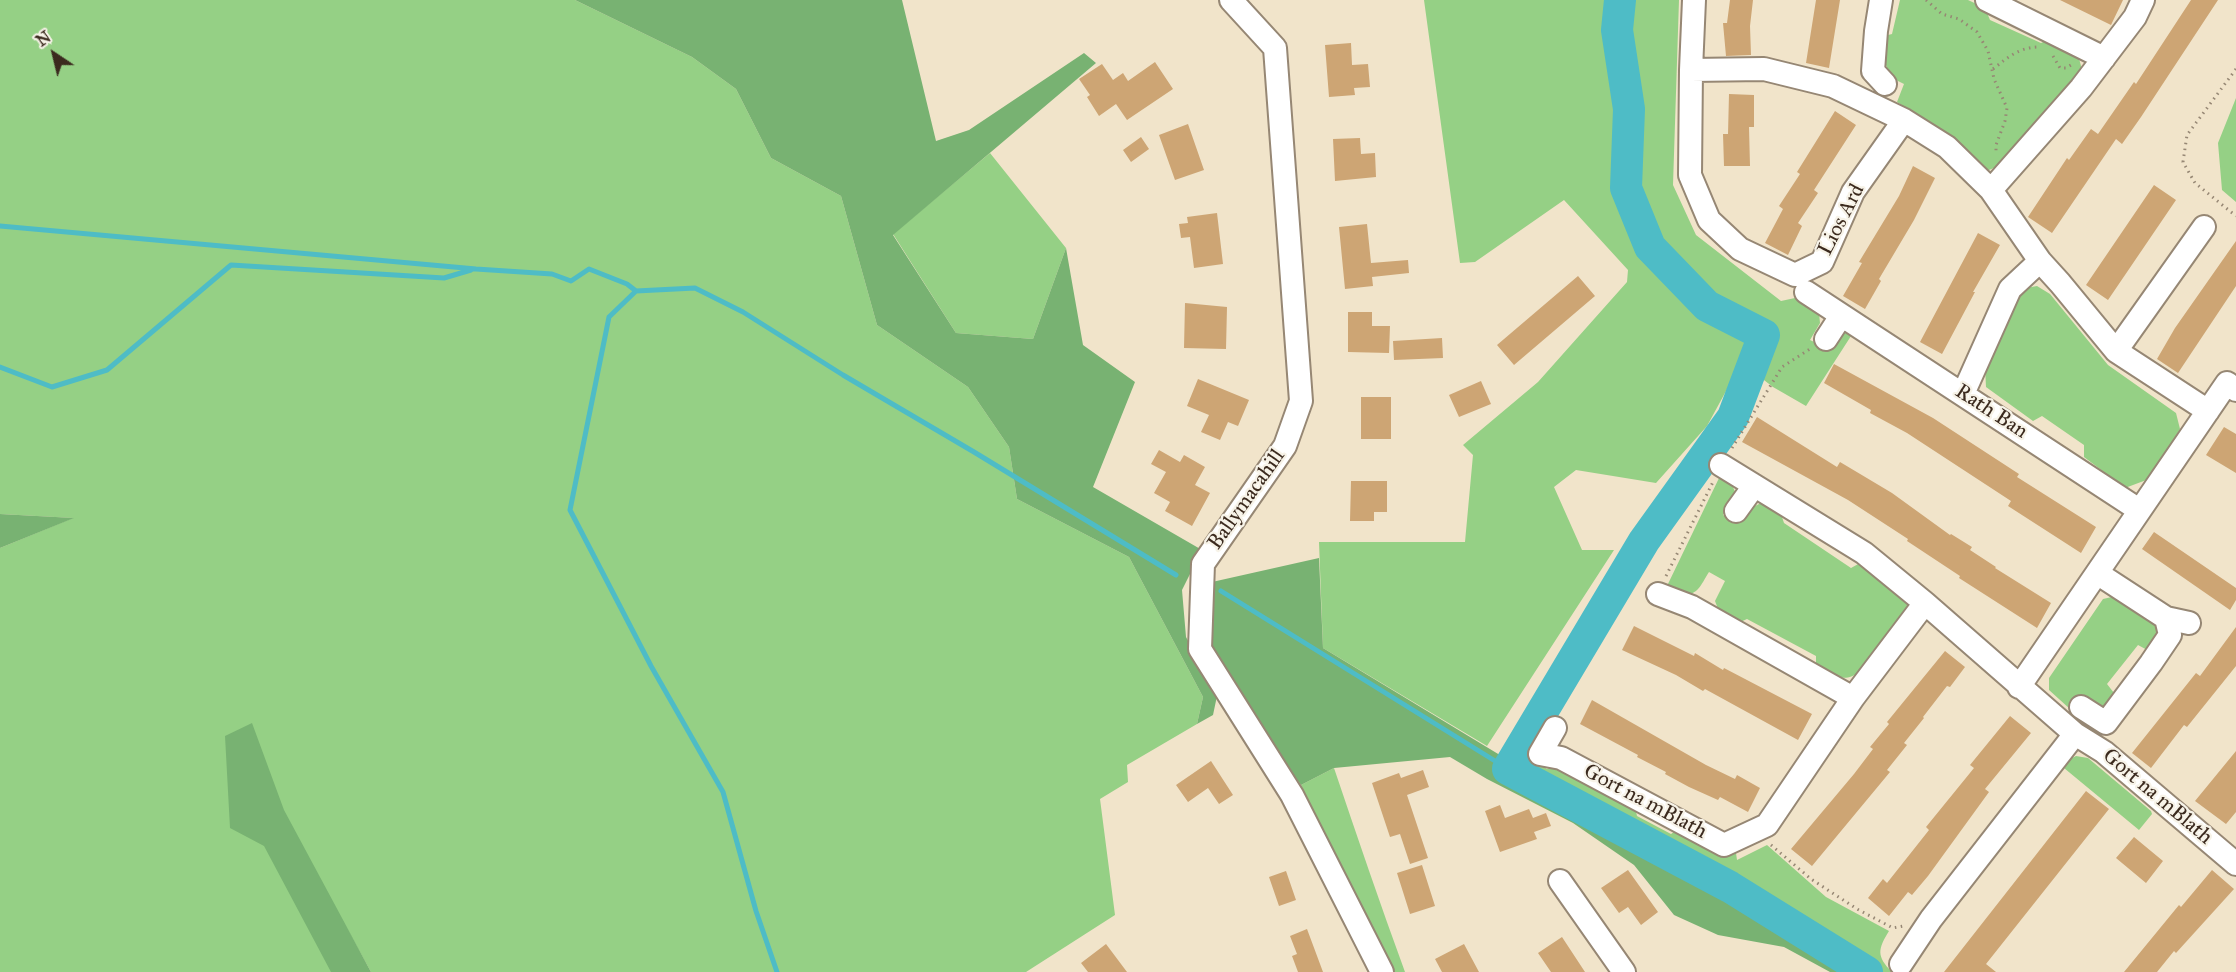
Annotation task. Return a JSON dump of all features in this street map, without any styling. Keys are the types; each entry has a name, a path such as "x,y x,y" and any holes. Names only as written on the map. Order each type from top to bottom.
{"street":[{"name":"Ballymacahill","path":"1231,0 1275,48 1301,401 1286,446 1203,564 1200,649 1292,795 1382,972"},
{"name":"Lios Ard","path":"1694,0 1690,175 1709,220 1740,249 1795,275 1822,262 1853,192 1904,120"},
{"path":"1881,0 1873,71 1885,84"},
{"path":"1987,0 2095,53"},
{"path":"1997,182 2081,88 2095,53 2134,17 2143,0"},
{"path":"1691,70 1764,69 1833,86 1904,120 1947,147 1997,182 2040,261 2116,351 2208,411"},
{"path":"2116,351 2204,227"},
{"path":"1963,394 2010,289 2040,261"},
{"name":"Rath Ban","path":"1806,292 2139,510"},
{"path":"1826,339 1841,316"},
{"path":"2019,687 2208,411 2233,382"},
{"name":"Gort na mBlath","path":"1721,465 1864,553 2075,734 2104,752 2235,862"},
{"path":"1736,511 1754,486"},
{"path":"2097,573 2166,618 2189,623"},
{"path":"1658,594 1697,600 1852,698"},
{"path":"1767,825 1852,698 1925,603"},
{"path":"2081,707 2106,723 2170,635 2166,618"},
{"name":"Gort na mBlath","path":"1555,728 1540,754 1561,758 1724,844 1767,825"},
{"path":"1901,964 1931,919 2075,734"},
{"path":"1560,881 1624,972"}],"path":[{"path":"1926,0 1942,14 1959,19 1977,32 1988,51 1994,79 2007,108 2005,122 1996,145 1997,182"},
{"path":"1993,69 2011,54 2025,48 2039,48"},
{"path":"2046,51 2052,55 2060,68 2066,68 2095,53"},
{"path":"2236,69 2187,135 2183,162 2195,183 2236,216"},
{"path":"1767,825 1765,841 1811,879 1857,909 1893,928 1931,919"}],"green space":[{"path":"0,0 575,0 692,57 736,89 771,158 841,196 877,325 968,387 1009,447 1017,499 1129,557 1203,697 1197,724 1127,765 1128,782 1100,799 1115,915 1026,972 371,972 345,925 347,972 0,972 0,548 73,518 0,514"},
{"path":"575,0 902,0 936,141 969,130 1084,53 1096,63 893,235 956,333 1033,339 1066,248 1083,345 1135,382 1093,487 1202,550 1182,590 1186,637 1217,696 1213,715 1197,724 1203,697 1129,557 1017,499 1009,447 968,387 877,325 841,196 771,158 736,89 692,57"},
{"path":"1424,0 1679,0 1673,185 1696,235 1781,301 1795,298 1814,306 1819,313 1820,323 1810,340 1829,349 1843,332 1851,336 1806,406 1760,377 1771,358 1750,347 1707,426 1656,483 1576,470 1554,487 1582,550 1614,550 1487,746 1323,648 1319,542 1465,542 1473,455 1463,445 1538,382 1627,282 1628,270 1564,200 1475,262 1460,263"},
{"path":"1900,0 1968,0 1985,8 1990,20 2041,43 2050,39 2073,50 2079,59 2082,73 2003,164 1989,170 1982,168 1972,162 1952,141 1897,102 1904,84 1890,77 1885,62 1884,36 1892,34"},
{"path":"2236,98 2236,202 2222,190 2218,143"},
{"path":"990,153 1066,248 1033,339 956,333 893,234"},
{"path":"2037,286 2050,294 2108,365 2176,413 2180,429 2149,479 2125,488 2084,457 2084,445 2042,416 2033,421 1986,387 1985,367 2017,298 2026,288"},
{"path":"1720,476 1730,480 1736,494 1723,515 1736,523 1749,509 1761,503 1780,511 1784,523 1851,568 1860,563 1908,604 1905,615 1861,671 1843,678 1833,675 1816,664 1816,656 1747,619 1738,623 1720,614 1715,601 1725,581 1709,572 1698,588 1688,595 1682,596 1667,586"},
{"path":"0,514 74,518 0,548"},
{"path":"1319,558 1323,648 1518,766 1876,972 1830,972 1784,947 1718,935 1674,915 1634,865 1573,823 1487,779 1450,757 1334,768 1301,785 1247,713 1208,640 1212,582"},
{"path":"2116,596 2153,619 2159,637 2149,651 2138,645 2107,684 2114,693 2114,701 2107,707 2095,708 2081,697 2070,709 2049,690 2049,678 2103,599"},
{"path":"1552,711 1555,714 1531,759 1547,769 1555,767 1635,807 1637,816 1671,834 1678,829 1717,852 1736,853 1737,860 1767,845 1826,897 1889,931 1880,952 1883,961 1892,972 1875,972 1521,762"},
{"path":"252,723 284,810 371,972 331,972 264,846 230,828 225,736"},
{"path":"2076,756 2088,758 2151,811 2152,814 2139,830 2064,768 2070,759"},
{"path":"1334,768 1405,972 1392,972 1354,902 1301,785"}],"building":[{"path":"1730,0 1753,0 1750,26 1751,55 1726,56 1723,23 1727,23"},
{"path":"1816,0 1840,0 1829,68 1806,63"},
{"path":"2060,0 2123,0 2111,25"},
{"path":"2191,0 2218,0 2122,144 2116,139 2052,233 2028,217 2067,158 2069,160 2091,129 2098,134 2134,82 2136,84"},
{"path":"1351,43 1352,65 1368,64 1370,87 1354,88 1355,95 1329,97 1325,45"},
{"path":"1155,62 1173,89 1127,120 1116,104 1099,116 1087,97 1090,95 1079,79 1102,64 1113,80 1123,73 1128,81"},
{"path":"1729,94 1754,95 1754,127 1749,127 1750,166 1724,166 1723,134 1728,134"},
{"path":"1835,111 1856,125 1814,190 1818,193 1798,223 1802,226 1788,255 1765,243 1783,209 1779,206 1800,174 1797,172"},
{"path":"1188,124 1204,170 1175,180 1159,135"},
{"path":"1141,137 1149,149 1131,162 1123,150"},
{"path":"1360,138 1361,154 1375,153 1376,177 1335,181 1333,139"},
{"path":"1913,166 1935,178 1865,309 1843,296 1862,263 1859,262 1899,196"},
{"path":"2154,185 2176,200 2108,300 2086,285"},
{"path":"1217,213 1223,264 1194,268 1190,237 1181,238 1179,224 1188,223 1187,217"},
{"path":"1367,224 1371,263 1408,260 1409,273 1372,277 1373,286 1345,289 1339,227"},
{"path":"1978,233 2000,245 1942,354 1920,342"},
{"path":"2236,241 2236,286 2178,373 2157,359 2175,328"},
{"path":"1578,276 1595,296 1514,365 1497,345"},
{"path":"1185,303 1227,307 1226,349 1184,348"},
{"path":"1348,312 1372,312 1372,326 1390,326 1389,353 1348,352"},
{"path":"1442,338 1443,358 1394,360 1393,341"},
{"path":"1834,364 1933,418 2019,474 2017,477 2096,527 2081,553 2008,506 2011,501 1907,433 1870,413 1871,410 1824,383"},
{"path":"1198,379 1249,400 1238,426 1228,422 1220,440 1201,432 1209,415 1187,406"},
{"path":"1481,381 1491,404 1459,417 1449,395"},
{"path":"1361,397 1391,397 1391,439 1361,439"},
{"path":"1757,417 1837,467 1840,462 1892,493 1950,535 1972,547 1970,550 1995,568 2051,603 2037,628 1959,578 1960,576 1907,541 1908,539 1848,500 1742,442"},
{"path":"2224,427 2236,434 2236,473 2206,455"},
{"path":"1159,450 1180,462 1184,455 1205,467 1195,485 1210,493 1192,526 1165,511 1170,502 1154,493 1166,472 1151,464"},
{"path":"1351,481 1387,481 1387,512 1374,512 1374,521 1350,521"},
{"path":"2154,532 2236,588 2236,600 2230,610 2142,549"},
{"path":"1634,626 1694,656 1695,653 1723,670 1724,668 1812,714 1798,740 1705,689 1703,691 1676,675 1622,650"},
{"path":"2236,627 2236,666 2187,727 2184,725 2151,768 2132,753 2196,673 2200,676"},
{"path":"1945,651 1965,667 1950,687 1947,686 1904,743 1907,745 1887,770 1890,772 1812,866 1791,849 1854,774 1873,749 1870,747 1889,724 1887,722"},
{"path":"1592,700 1706,765 1735,779 1737,775 1760,788 1748,812 1720,797 1718,800 1689,787 1637,757 1638,755 1580,724"},
{"path":"2010,716 2031,733 1985,789 1989,792 1928,876 1912,895 1908,892 1889,916 1868,898 1883,879 1887,883 1929,830 1926,827 1974,768 1970,765"},
{"path":"2236,751 2236,812 2226,824 2195,801"},
{"path":"1211,761 1233,795 1219,804 1208,788 1188,802 1176,785"},
{"path":"1423,770 1429,787 1407,795 1428,858 1410,864 1400,834 1390,837 1372,783 1399,773 1401,778"},
{"path":"2086,791 2109,809 1986,964 1996,972 1944,972"},
{"path":"1500,805 1505,818 1529,809 1533,818 1546,813 1551,826 1534,832 1537,839 1500,852 1485,811"},
{"path":"2134,837 2163,861 2146,883 2116,858"},
{"path":"1422,865 1435,906 1410,914 1397,873"},
{"path":"1628,870 1658,912 1641,925 1628,907 1619,913 1601,888"},
{"path":"2212,870 2234,889 2176,953 2174,951 2157,972 2124,972 2179,905 2181,907"},
{"path":"1286,871 1296,900 1279,906 1269,877"},
{"path":"1307,929 1323,972 1298,972 1292,956 1297,954 1290,936"},
{"path":"1562,937 1585,972 1551,972 1538,953"},
{"path":"1106,944 1127,972 1088,972 1081,963"},
{"path":"1464,944 1479,972 1442,972 1435,959"}],"waterway":[{"path":"1620,0 1617,30 1629,109 1626,188 1650,247 1707,306 1764,335 1733,417 1644,541 1508,769 1730,887 1867,972"},
{"path":"0,226 552,274 571,281 589,269 627,284 636,291"},
{"path":"0,367 52,387 107,370 231,265 444,278 471,270"},
{"path":"777,972 756,911 723,792 651,666 570,510 609,317 636,291 695,288 743,312 843,375 1176,575"},
{"path":"1221,591 1508,769"}]}
